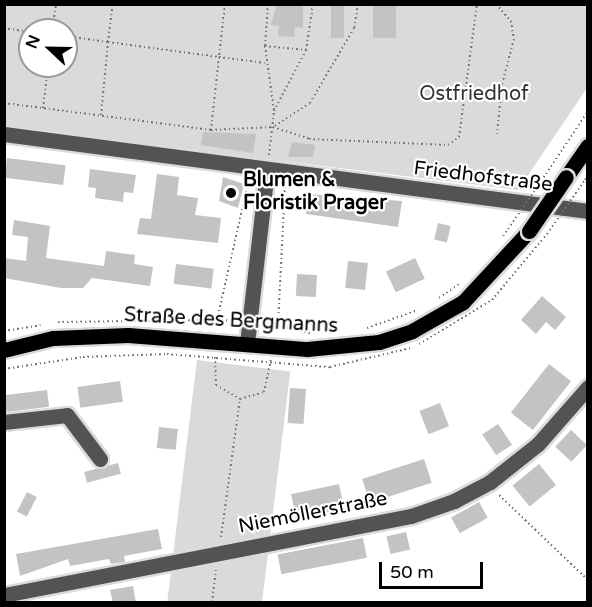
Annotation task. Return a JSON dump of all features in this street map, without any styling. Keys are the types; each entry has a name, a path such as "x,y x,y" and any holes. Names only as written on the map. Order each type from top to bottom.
{"main road":[{"name":"Straße des Bergmanns","path":"4,350 53,338 128,335 351,348 412,331 485,284 529,231 588,146"}],"street":[{"name":"Friedhofstraße","path":"4,134 286,173 588,211"},
{"path":"247,343 267,170"},
{"name":"Niemöllerstraße","path":"4,595 411,516 454,501 490,482 538,444 588,387"},
{"path":"4,422 67,415 100,459"}],"path":[{"path":"101,116 113,4"},
{"path":"211,130 225,4"},
{"path":"267,170 274,111 265,63 268,4"},
{"path":"274,111 306,50 314,4"},
{"path":"273,127 310,103 354,28 358,4"},
{"path":"4,103 211,130 273,127 309,139 448,144 459,137 477,4"},
{"path":"496,4 511,21 514,39 498,105 497,134"},
{"path":"78,38 265,63"},
{"path":"265,46 306,50"},
{"path":"43,109 47,78"},
{"path":"499,242 588,111"},
{"path":"167,318 210,321 219,316 251,168"},
{"path":"286,173 278,325 319,333"},
{"path":"547,234 588,177"},
{"path":"433,302 466,278"},
{"path":"364,328 423,308"},
{"path":"215,363 220,392 240,399 264,392 270,370"},
{"path":"212,603 240,399"},
{"path":"502,500 588,580"}],"green space":[{"name":"Ostfriedhof","path":"5,5 587,5 587,88 518,190 5,127"},
{"path":"197,360 290,371 262,602 167,601"}],"building":[{"path":"277,4 303,4 303,28 295,27 294,37 278,36 279,26 271,25"},
{"path":"331,4 344,4 344,38 331,38"},
{"path":"373,4 396,4 396,38 373,38"},
{"path":"203,132 256,134 253,153 201,145"},
{"path":"292,142 315,145 313,157 288,157"},
{"path":"7,158 66,165 63,185 5,178"},
{"path":"90,169 136,175 133,193 124,192 123,202 95,198 96,188 88,187"},
{"path":"157,174 179,177 177,195 198,198 195,215 221,218 218,243 137,234 140,218 151,219"},
{"name":"Blumen & Floristik Prager","path":"223,177 244,184 238,208 219,201"},
{"path":"309,194 402,201 398,227 306,214"},
{"path":"14,220 50,226 46,258 104,266 106,251 135,255 134,264 153,267 150,286 92,278 83,288 61,288 4,278 4,258 26,261 28,237 12,235"},
{"path":"438,223 451,226 447,242 434,240"},
{"path":"415,258 425,279 396,292 386,272"},
{"path":"348,261 368,263 365,290 345,288"},
{"path":"176,264 214,269 211,288 174,284"},
{"path":"297,274 317,275 316,297 296,296"},
{"path":"542,296 566,317 555,330 546,322 536,334 521,320"},
{"path":"549,364 571,381 533,430 511,413"},
{"path":"120,381 123,402 80,408 77,387"},
{"path":"290,388 306,389 304,424 288,423"},
{"path":"47,390 49,407 6,412 4,395"},
{"path":"440,403 449,426 428,434 419,411"},
{"path":"498,424 512,445 496,455 482,435"},
{"path":"159,427 178,429 176,450 157,448"},
{"path":"571,430 587,445 571,462 555,447"},
{"path":"424,459 432,483 370,503 362,479"},
{"path":"118,463 121,474 87,483 84,472"},
{"path":"539,464 556,485 530,506 513,485"},
{"path":"339,484 344,508 296,519 291,494"},
{"path":"27,492 37,497 27,517 17,512"},
{"path":"479,502 488,518 460,533 451,518"},
{"path":"158,529 162,549 124,556 125,562 111,564 109,559 70,566 68,559 20,576 16,554"},
{"path":"406,532 410,550 391,554 387,536"},
{"path":"363,538 367,558 281,574 278,555"},
{"path":"133,586 136,603 113,603 110,590"}],"place":[{"name":"Blumen & Floristik Prager","path":"231,193"}]}
